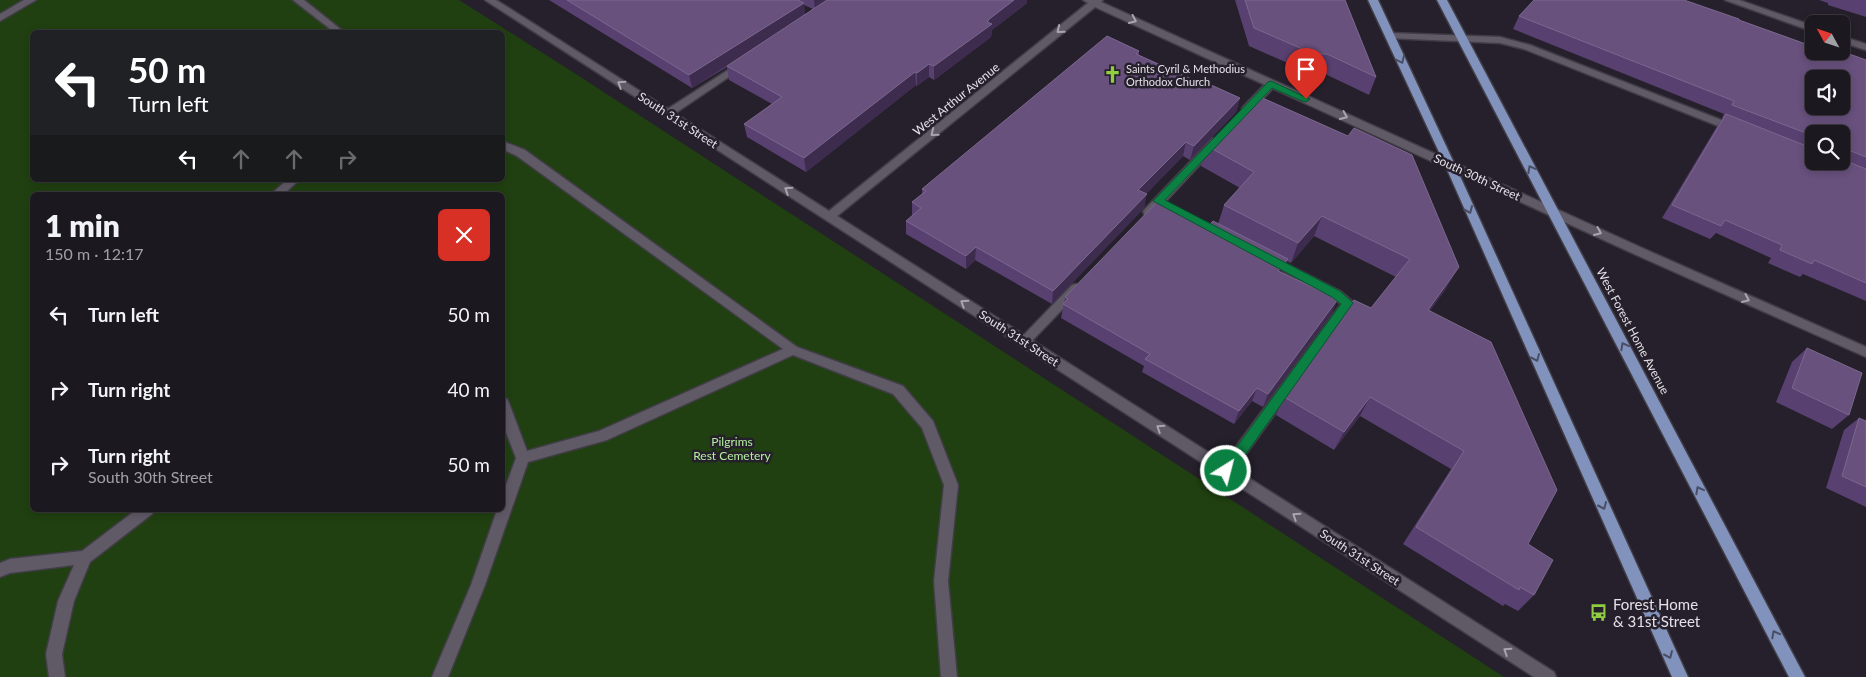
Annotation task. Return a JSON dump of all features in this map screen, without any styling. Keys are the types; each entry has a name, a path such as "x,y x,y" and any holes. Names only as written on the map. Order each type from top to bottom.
{"main road":[{"path":"1373,0 1450,165 1680,677"},
{"name":"West Forest Home Avenue","path":"1442,0 1797,677"}],"street":[{"path":"0,18 31,0"},
{"path":"298,0 336,30"},
{"name":"South 31st Street","path":"490,0 1548,677"},
{"path":"1730,0 1805,26"},
{"name":"South 30th Street","path":"1094,1 1271,84 1866,352"},
{"name":"West Arthur Avenue","path":"829,217 1094,1"},
{"path":"1390,36 1500,40 1527,47 1749,135"},
{"path":"1850,41 1866,47"},
{"path":"668,114 749,60"},
{"path":"1236,120 1271,84"},
{"path":"1139,222 1163,203 1223,133"},
{"path":"505,145 521,153 794,350 898,390 928,425 951,485 942,581 949,677"},
{"path":"280,192 292,182"},
{"path":"1226,471 1348,303 1336,294 1260,254"},
{"path":"1024,342 1086,277"},
{"path":"523,458 602,436 794,350"},
{"path":"505,411 523,458 505,509"},
{"path":"57,677 54,654 66,601 85,557 144,512"},
{"path":"440,677 478,585 504,512"},
{"path":"0,570 10,566 85,557"}],"green space":[{"name":"Pilgrims Rest Cemetery","path":"0,0 459,0 1504,677 0,677"}],"building":[{"path":"567,0 798,0 804,3 689,75"},
{"path":"827,0 1014,0 988,20 987,22 992,24 934,66 929,64 917,73 915,72 804,158 744,124 782,97 727,66"},
{"path":"1245,0 1345,0 1376,77 1327,54 1314,54 1254,28"},
{"path":"1534,0 1684,0 1805,44 1805,60 1850,60 1850,54 1866,60 1866,157 1850,151 1850,125 1805,125 1805,133 1732,105 1734,101 1519,16"},
{"path":"1107,36 1139,51 1136,54 1240,98 1194,146 1186,142 1138,190 1147,194 1053,291 976,247 966,256 906,221 921,208 912,202 926,191 922,189"},
{"path":"1258,96 1348,136 1354,128 1412,155 1459,267 1428,310 1491,342 1557,490 1528,544 1553,560 1534,595 1520,587 1519,590 1416,527 1464,451 1370,397 1344,432 1284,397 1354,300 1371,308 1410,259 1322,216 1298,243 1224,205 1254,172 1207,146 1254,97"},
{"path":"1726,114 1805,145 1805,170 1850,170 1850,163 1866,169 1866,283 1814,260 1812,264 1780,250 1782,245 1725,220 1721,226 1672,205"},
{"path":"1159,200 1209,225 1213,221 1288,259 1278,271 1338,299 1268,394 1257,388 1239,411 1145,359 1150,354 1063,304 1068,299 1065,297"},
{"path":"1807,348 1862,373 1849,415 1792,388"},
{"path":"1859,418 1866,421 1866,487 1842,476"}],"place":[{"name":"Saints Cyril & Methodius Orthodox Church","path":"1112,74"},
{"name":"Forest Home & 31st Street","path":"1599,613"}],"route":[{"path":"1226,471 1348,303 1336,294 1158,201 1271,84 1306,99"}]}
